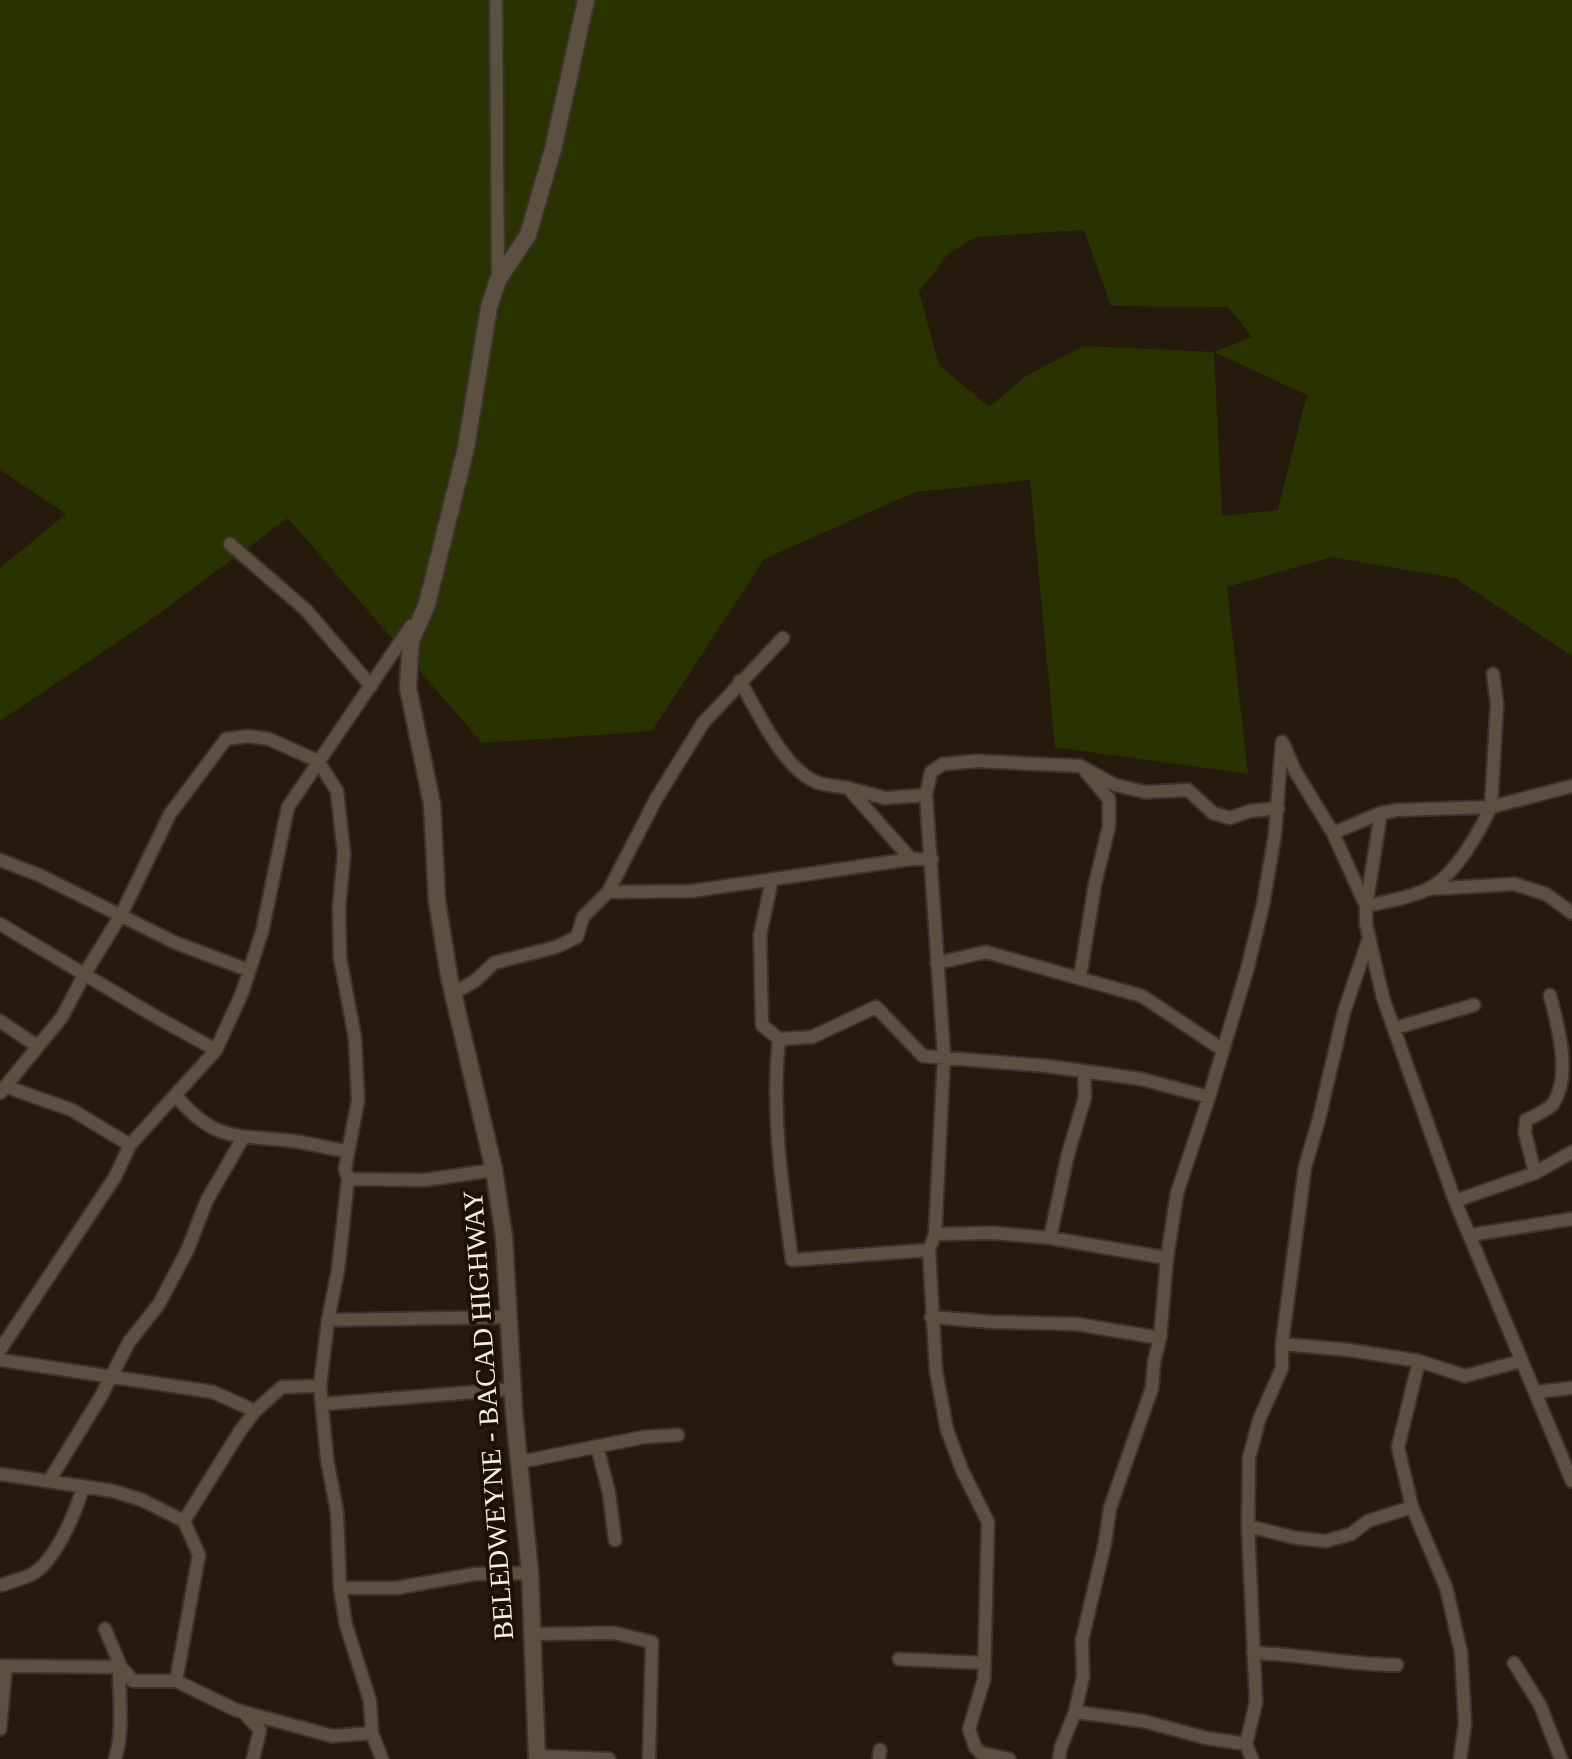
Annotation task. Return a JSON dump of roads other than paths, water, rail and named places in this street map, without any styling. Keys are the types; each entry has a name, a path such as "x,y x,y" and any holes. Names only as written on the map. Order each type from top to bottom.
{"street":[{"path":"496,0 498,280"},
{"name":"BELEDWEYNE - BACAD HIGHWAY","path":"537,1757 530,1573 512,1389 504,1237 494,1170 452,994 437,901 432,804 408,688 411,641 427,604 466,448 482,341 498,280 528,235 553,149 586,0"},
{"path":"230,544 306,610 371,686"},
{"path":"0,1350 115,1177 130,1145 216,1050 242,993 262,932 288,807 427,604"},
{"path":"452,994 475,981 494,963 556,947 577,937 583,917 608,892 656,799 703,723 783,638"},
{"path":"1429,889 1451,869 1475,838 1491,807 1497,704 1493,674"},
{"path":"740,681 774,740 802,774 818,783 885,798 926,795"},
{"path":"130,1145 72,1110 3,1090 62,1017 121,915 170,814 226,739 248,736 269,739 318,761 337,791 342,823 344,854 339,908 340,958 355,1038 358,1100 345,1169 348,1179 338,1270 320,1386 327,1459 337,1512 340,1588 346,1625 370,1701 372,1733 382,1759"},
{"path":"1059,1759 1083,1677 1082,1640 1110,1508 1152,1388 1177,1193 1209,1097 1263,905 1278,808 1282,742 1295,771 1333,833 1366,906"},
{"path":"1009,1759 981,1753 975,1747 969,1729 984,1679 988,1522 962,1470 947,1430 936,1371 931,1317 929,1250 935,1234 944,1056 926,795 931,772 943,764 977,761 1080,766 1115,785 1145,792 1188,790 1213,813 1230,818 1250,811 1278,808"},
{"path":"1080,766 1109,799 1109,826 1095,884 1080,977"},
{"path":"1333,833 1381,813 1491,807 1572,786"},
{"path":"848,788 911,859"},
{"path":"1381,813 1366,906 1368,941 1383,998 1455,1201 1572,1481"},
{"path":"608,892 692,891 911,859 932,859"},
{"path":"0,860 39,875 176,943 248,970"},
{"path":"772,880 760,935 760,992 762,1025 779,1039 812,1037 876,1007 923,1056 1047,1066 1141,1079 1209,1097"},
{"path":"1366,906 1429,889 1514,884 1546,894 1572,913"},
{"path":"0,924 216,1050"},
{"path":"1252,1759 1246,1744 1256,1702 1248,1526 1249,1458 1259,1420 1282,1368 1282,1344 1305,1167 1344,1012 1368,941"},
{"path":"937,963 986,952 1080,977 1142,996 1223,1050"},
{"path":"1535,1173 1525,1133 1526,1120 1551,1107 1560,1094 1566,1064 1550,995"},
{"path":"1395,1028 1474,1005"},
{"path":"0,1021 37,1046"},
{"path":"779,1039 775,1102 781,1182 792,1260 929,1250"},
{"path":"1050,1238 1068,1154 1085,1097 1084,1073"},
{"path":"176,1096 211,1128 243,1138 294,1141 348,1151"},
{"path":"49,1481 111,1379 129,1342 159,1304 187,1251 207,1200 243,1138"},
{"path":"1455,1201 1535,1173 1572,1152"},
{"path":"348,1179 425,1180 494,1170"},
{"path":"1470,1235 1572,1219"},
{"path":"935,1234 994,1233 1050,1238 1167,1258"},
{"path":"328,1320 510,1317"},
{"path":"931,1317 1076,1324 1160,1338"},
{"path":"1282,1344 1419,1361 1465,1376 1521,1361"},
{"path":"0,1360 213,1392 255,1411"},
{"path":"1419,1361 1398,1447 1412,1507 1446,1587 1461,1652 1465,1724 1460,1759"},
{"path":"184,1521 255,1411 282,1387 320,1386"},
{"path":"1536,1392 1572,1388"},
{"path":"323,1404 512,1389"},
{"path":"520,1462 644,1437 678,1435"},
{"path":"597,1446 609,1493 615,1540"},
{"path":"0,1474 113,1491 142,1500 184,1521 199,1555 176,1681"},
{"path":"2,1585 35,1573 48,1559 77,1508 83,1486"},
{"path":"1248,1526 1296,1538 1326,1541 1351,1534 1368,1521 1412,1507"},
{"path":"340,1588 396,1588 475,1574 530,1573"},
{"path":"105,1629 120,1667 133,1681 176,1681 243,1713 332,1736 372,1733"},
{"path":"531,1634 614,1633 652,1642 649,1759"},
{"path":"1253,1653 1362,1665 1397,1665"},
{"path":"899,1659 983,1663"},
{"path":"1514,1663 1540,1705 1561,1759"},
{"path":"0,1729 3,1666 120,1667"},
{"path":"115,1759 122,1737 118,1714 120,1667"},
{"path":"1075,1712 1143,1721 1206,1738 1246,1744"},
{"path":"243,1713 260,1730 253,1759"},
{"path":"537,1757 609,1759"}]}
